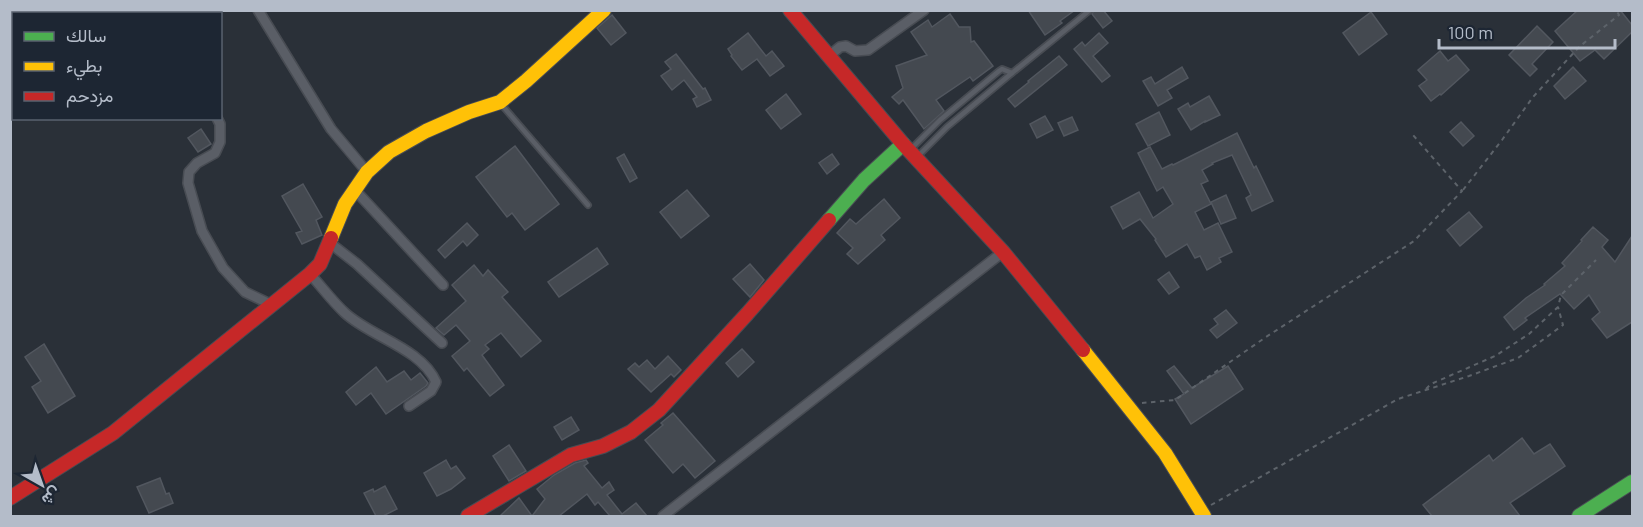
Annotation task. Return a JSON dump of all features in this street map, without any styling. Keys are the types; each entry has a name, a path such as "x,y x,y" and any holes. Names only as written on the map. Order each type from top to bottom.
{"street":[{"path":"258,10 331,129 367,172"},
{"path":"10,498 113,433 310,274 320,264 345,204 367,172 389,152 426,130 500,102 604,10"},
{"path":"790,10 909,151 1003,252 1165,453 1202,514"},
{"path":"829,56 840,46 846,46 855,51 868,50 924,10"},
{"path":"218,120 220,142 215,153 197,163 189,172 188,183 202,231 222,268 245,292 272,305"},
{"path":"468,516 571,455 603,446 631,432 659,410 747,314 864,180 909,151"},
{"path":"355,190 443,285"},
{"path":"330,243 357,264 442,343"},
{"path":"663,516 1003,252"},
{"path":"310,274 346,314 411,354 432,372 436,382 431,391 409,406"},
{"path":"1579,516 1632,482"}],"lane":[{"path":"909,151 947,127 1090,10"},
{"path":"909,151 940,120 999,70 1002,69 1012,74"},
{"path":"500,102 588,205"}],"path":[{"path":"1127,404 1175,400 1266,337 1414,241 1462,191 1533,97 1579,47 1618,15 1617,10"},
{"path":"1413,135 1462,191"},
{"path":"1202,514 1398,399 1518,358 1563,325 1558,307 1561,295 1596,260"},
{"path":"1426,390 1431,384 1495,356 1529,334 1558,307"}],"building":[{"path":"1028,10 1075,10 1045,35"},
{"path":"1094,10 1103,10 1112,21 1103,28 1092,14"},
{"path":"1578,10 1620,10 1632,25 1632,32 1604,59 1595,50 1580,61 1555,31"},
{"path":"1371,12 1387,34 1359,55 1343,33"},
{"path":"950,14 959,27 970,27 971,42 974,41 993,66 973,81 970,77 936,100 944,111 924,129 903,100 899,104 892,97 903,88 896,66 927,55 911,32 928,20 932,27"},
{"path":"612,15 626,33 611,45 597,28"},
{"path":"1537,26 1553,42 1532,64 1537,69 1530,76 1509,55"},
{"path":"748,33 766,56 772,51 784,66 770,76 757,59 742,70 728,49"},
{"path":"1099,33 1108,43 1093,56 1110,76 1102,82 1074,49 1082,42 1085,46"},
{"path":"1440,51 1448,61 1456,55 1469,70 1431,101 1419,86 1427,80 1418,70"},
{"path":"676,54 703,89 705,88 711,100 697,107 693,99 697,97 684,80 672,90 661,76 671,69 665,62"},
{"path":"1059,56 1067,65 1015,107 1008,99"},
{"path":"1182,67 1188,78 1167,90 1172,98 1158,106 1143,81 1151,77 1155,84"},
{"path":"1573,67 1586,81 1565,99 1554,86"},
{"path":"786,94 801,114 781,129 766,110"},
{"path":"1209,96 1220,115 1191,130 1178,109 1188,103 1190,107"},
{"path":"1159,112 1170,135 1148,146 1136,124"},
{"path":"1045,116 1053,130 1037,138 1030,124"},
{"path":"1072,117 1078,130 1064,136 1058,123"},
{"path":"1461,122 1474,136 1463,146 1450,132"},
{"path":"201,129 211,144 198,152 188,138"},
{"path":"1237,133 1273,201 1252,211 1246,198 1251,195 1232,155 1202,170 1208,181 1201,184 1211,204 1195,212 1204,230 1218,223 1232,252 1219,258 1221,262 1207,270 1200,256 1195,258 1187,244 1166,257 1156,239 1140,219 1123,229 1111,207 1139,192 1153,218 1173,204 1163,187 1157,191 1138,153 1150,147 1162,169"},
{"path":"515,146 559,204 525,230 512,213 507,217 476,177"},
{"path":"624,154 637,178 630,182 617,158"},
{"path":"832,154 839,164 827,174 819,163"},
{"path":"303,184 322,217 316,220 322,235 302,244 296,233 302,231 282,196"},
{"path":"687,190 709,216 681,238 660,212"},
{"path":"1226,195 1236,218 1221,224 1211,202"},
{"path":"884,199 900,218 881,235 885,240 858,264 847,254 853,248 837,233 850,219 856,224"},
{"path":"1469,212 1482,227 1460,246 1447,230"},
{"path":"467,223 478,235 467,246 463,241 445,258 438,250"},
{"path":"1593,227 1608,240 1602,247 1615,262 1632,236 1632,322 1607,338 1592,319 1600,312 1589,295 1574,309 1560,294 1525,318 1527,320 1514,330 1504,317 1565,266 1562,263"},
{"path":"597,248 608,264 559,297 548,282"},
{"path":"750,264 764,280 750,297 733,279"},
{"path":"474,265 483,276 488,270 508,292 502,297 541,341 521,357 501,333 485,345 489,349 482,355 504,385 490,396 467,368 464,371 452,356 470,341 456,325 444,335 436,328 466,301 452,285"},
{"path":"1169,272 1179,287 1169,294 1158,280"},
{"path":"1226,310 1237,323 1217,338 1210,330 1218,324 1214,319"},
{"path":"44,344 75,396 48,413 32,387 41,381 25,357"},
{"path":"742,349 754,362 738,377 726,363"},
{"path":"668,356 681,370 674,377 671,374 651,392 628,369 635,363 639,367 647,360 655,369"},
{"path":"1174,366 1192,388 1228,366 1243,389 1191,424 1175,399 1184,394 1167,371"},
{"path":"376,367 387,382 404,371 411,380 420,373 428,383 386,414 371,393 356,405 346,392"},
{"path":"673,413 715,461 695,478 683,464 673,473 645,440"},
{"path":"571,417 579,430 562,440 554,427"},
{"path":"1522,438 1534,454 1550,444 1565,466 1510,503 1520,516 1432,516 1423,505 1489,455 1493,461"},
{"path":"509,445 526,471 509,481 493,456"},
{"path":"446,460 451,469 456,466 465,478 437,496 424,473"},
{"path":"586,460 588,463 584,466 602,488 609,482 614,490 607,495 622,514 636,503 647,516 610,516 598,502 595,505 587,494 559,516 532,516 545,499 537,489 554,475 575,463"},
{"path":"160,478 166,494 169,493 173,503 149,513 137,487"},
{"path":"385,486 397,509 383,516 376,516 364,493 373,489 374,492"},
{"path":"519,498 532,516 500,516"}],"traffic: fast":[{"path":"829,220 864,180 903,144"},
{"path":"1579,516 1632,482"}],"traffic: slow":[{"path":"331,238 345,204 367,172 389,152 426,131 469,112 500,102 604,10"},
{"path":"1083,350 1165,453 1204,516"}],"traffic: jam":[{"path":"790,10 903,144 1003,252 1083,350"},
{"path":"468,516 571,455 603,446 631,432 659,410 829,220"},
{"path":"10,498 113,433 310,274 320,264 331,238"}]}
